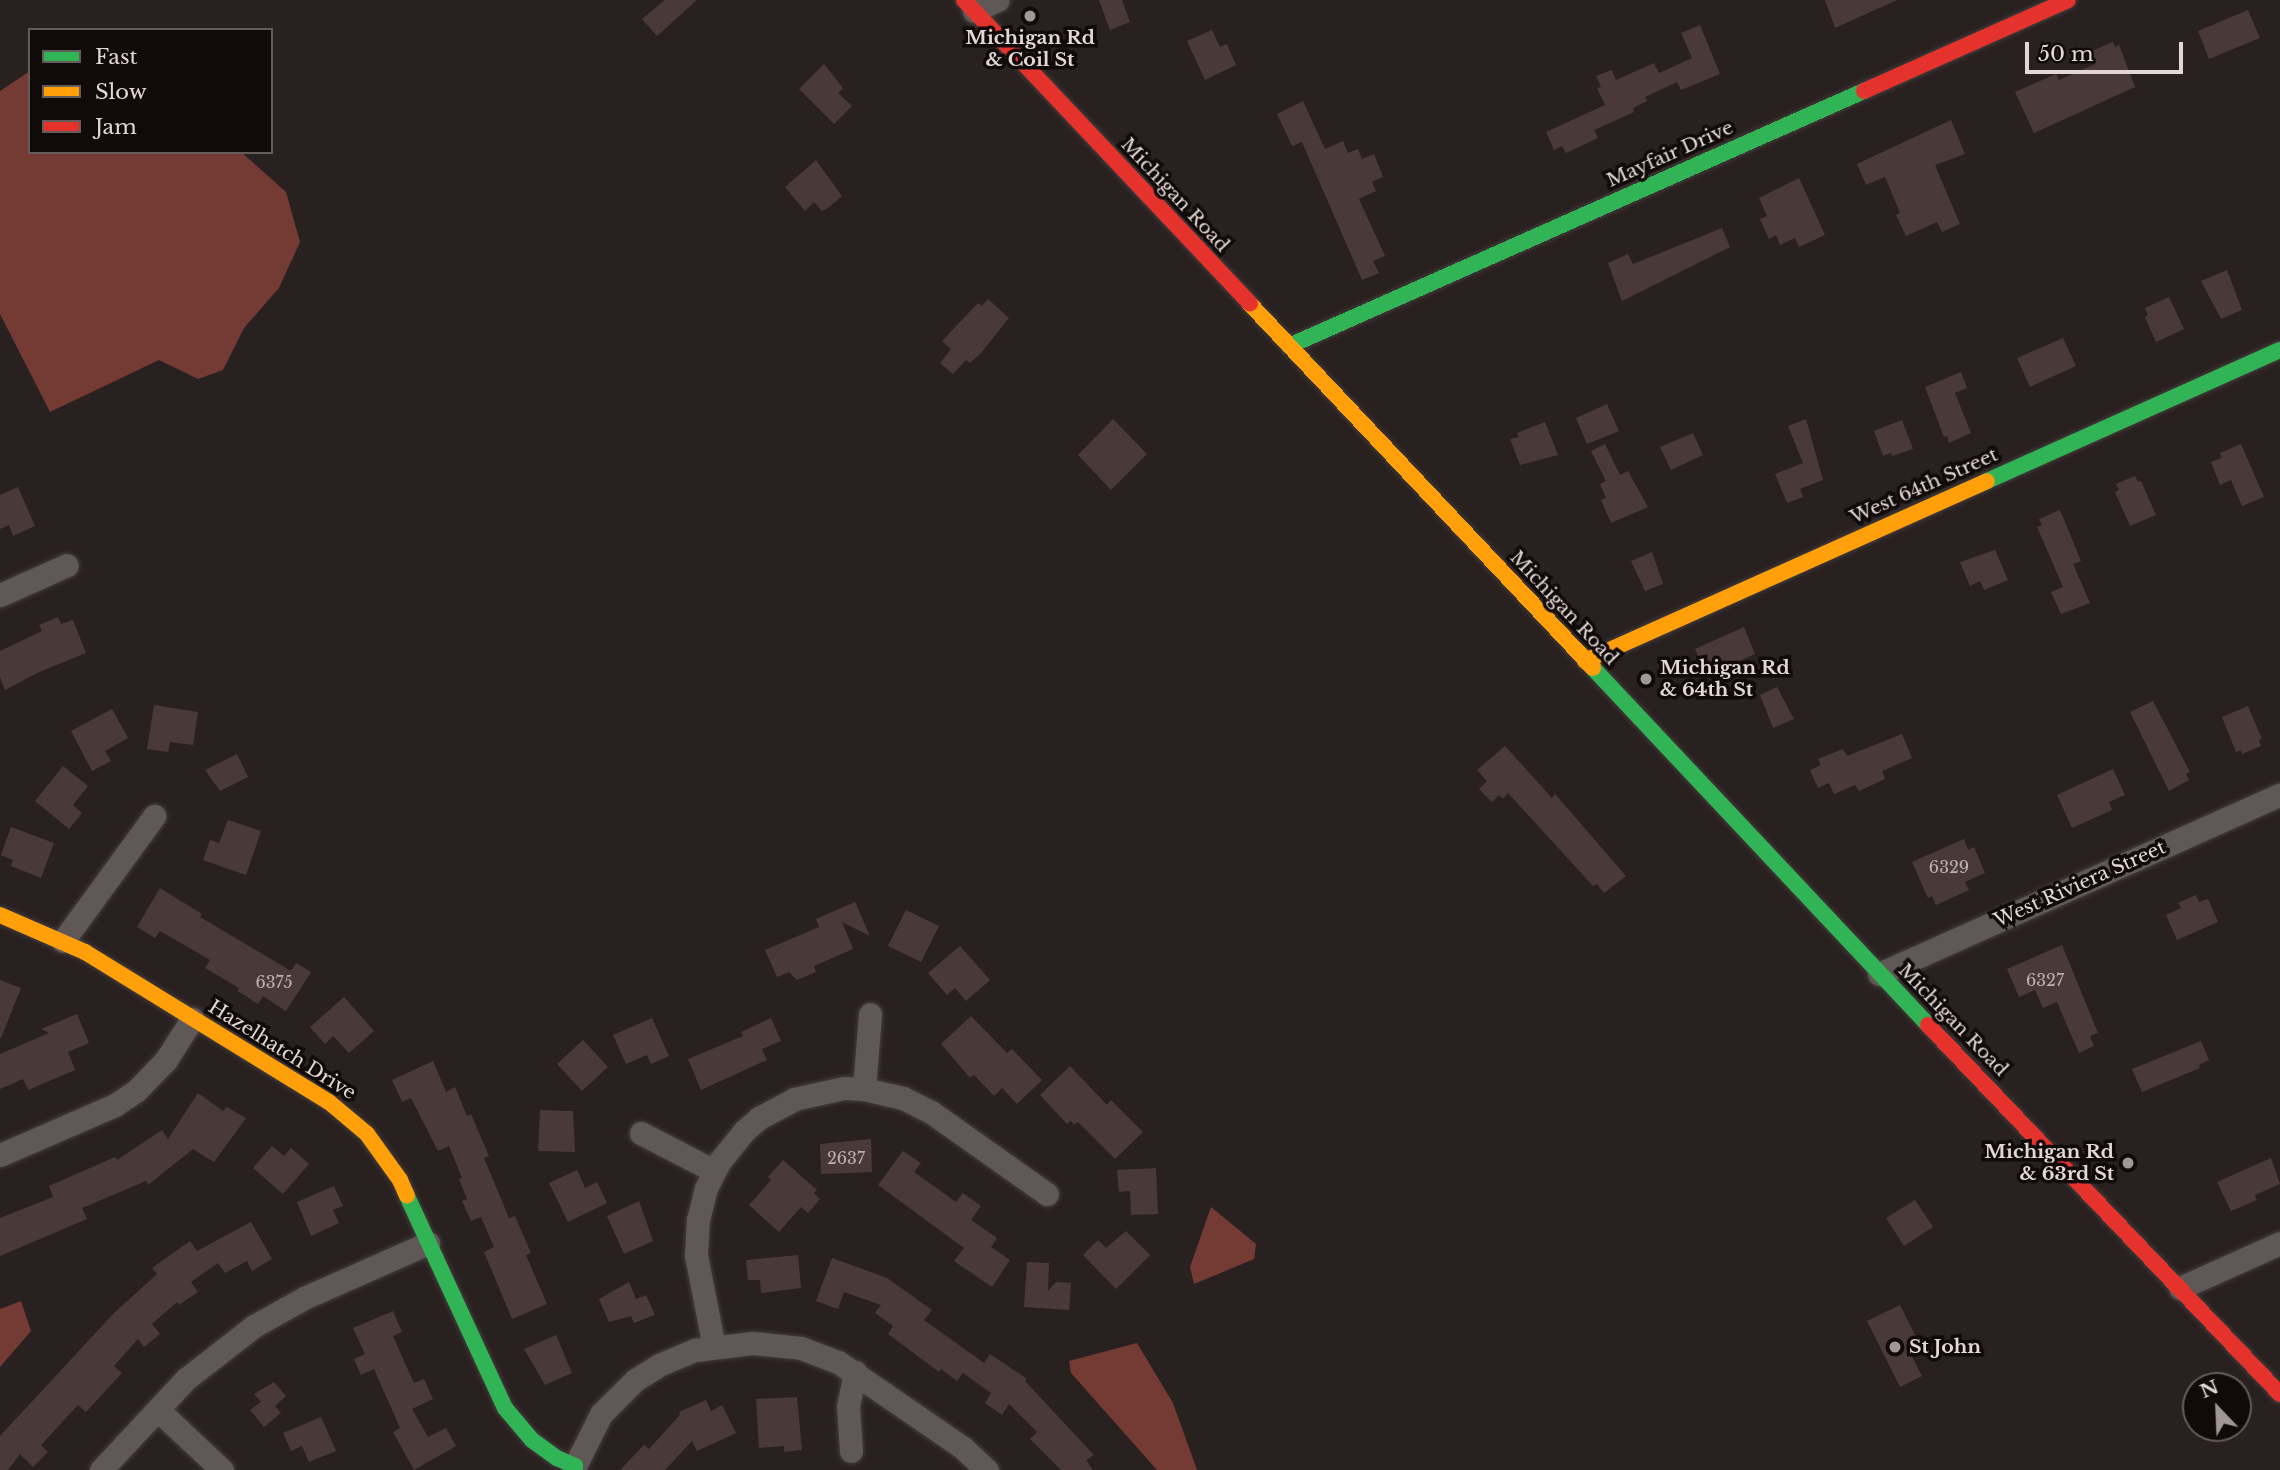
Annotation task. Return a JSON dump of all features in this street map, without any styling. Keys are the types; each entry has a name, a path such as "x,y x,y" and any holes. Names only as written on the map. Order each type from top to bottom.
{"street":[{"path":"969,5 998,0"},
{"name":"Mayfair Drive","path":"1289,346 2068,0"},
{"name":"Michigan Road","path":"969,5 1879,974 2280,1394"},
{"name":"West 64th Street","path":"1585,661 2280,350"},
{"path":"0,595 68,565"},
{"name":"West Riviera Street","path":"1879,974 2280,795"},
{"path":"63,941 154,816"},
{"name":"Hazelhatch Drive","path":"0,915 63,941 328,1102 367,1134 394,1169 505,1408 540,1446 575,1468"},
{"path":"864,1089 870,1014"},
{"path":"0,1155 114,1105 136,1091 166,1060 192,1019"},
{"path":"714,1347 696,1255 701,1206 714,1171 730,1146 759,1118 794,1099 834,1089 864,1089 903,1098 925,1108 1047,1194"},
{"path":"640,1133 714,1171"},
{"path":"2180,1288 2280,1243"},
{"path":"101,1470 215,1354 262,1321 304,1298 428,1244"},
{"path":"575,1468 601,1414 635,1380 659,1364 695,1350 753,1343 782,1344 819,1354 855,1372 963,1448 987,1470"},
{"path":"850,1451 848,1406 855,1372"},
{"path":"158,1410 222,1470"}],"shaded area":[{"path":"28,72 28,154 243,154 286,192 300,242 279,288 244,328 223,370 198,379 159,360 50,412 0,314 0,91"},
{"path":"1211,1207 1256,1244 1254,1259 1194,1284 1190,1267"},
{"path":"21,1301 31,1331 0,1367 0,1309"},
{"path":"1137,1343 1173,1403 1197,1470 1157,1470 1071,1373 1069,1361"}],"building":[{"path":"665,0 697,0 657,36 642,19"},
{"path":"1099,0 1122,0 1130,22 1110,30"},
{"path":"1825,0 1897,0 1835,28"},
{"path":"2248,10 2260,38 2209,59 2198,31"},
{"path":"1700,25 1720,74 1681,90 1677,82 1645,97 1647,101 1633,108 1634,112 1594,130 1598,138 1566,153 1562,146 1554,150 1546,132 1605,105 1597,88 1601,87 1596,76 1612,70 1616,80 1654,63 1659,73 1692,58 1681,33"},
{"path":"1212,30 1220,47 1227,44 1236,65 1205,80 1187,41"},
{"path":"2113,42 2115,47 2119,45 2135,87 2034,133 2015,92 2056,74 2059,80 2095,64 2092,51"},
{"path":"824,64 843,88 838,93 852,106 834,124 799,89"},
{"path":"1303,101 1325,149 1343,141 1348,153 1358,149 1362,159 1374,154 1383,177 1372,182 1376,191 1359,199 1385,256 1373,261 1379,273 1362,280 1302,142 1292,146 1277,114"},
{"path":"1951,120 1965,154 1935,165 1960,224 1942,232 1937,222 1906,236 1896,215 1900,213 1885,177 1866,185 1857,164"},
{"path":"816,160 842,196 822,211 814,202 805,211 785,187"},
{"path":"1799,178 1825,235 1799,247 1795,238 1780,245 1776,235 1769,239 1760,219 1767,216 1759,198"},
{"path":"1722,228 1730,247 1622,301 1608,263 1628,254 1633,264"},
{"path":"2227,270 2242,310 2221,319 2201,281"},
{"path":"2169,297 2184,329 2156,342 2145,317 2148,315 2145,308"},
{"path":"988,299 1009,318 981,353 970,363 966,360 953,374 940,363 951,349 942,341 978,303 982,306"},
{"path":"2063,338 2076,366 2030,387 2017,358"},
{"path":"1961,372 1967,388 1955,393 1971,433 1949,443 1947,436 1944,437 1925,387"},
{"path":"1607,404 1619,431 1587,444 1576,418"},
{"path":"1113,419 1147,454 1111,490 1078,455"},
{"path":"1806,419 1823,480 1800,489 1803,497 1787,503 1775,474 1803,463 1788,426"},
{"path":"1902,420 1913,449 1883,456 1874,431"},
{"path":"1545,422 1558,455 1520,465 1510,439 1519,437 1517,433"},
{"path":"1693,433 1703,455 1671,470 1660,447"},
{"path":"1605,444 1620,475 1628,471 1648,507 1611,523 1601,500 1606,498 1600,484 1606,481 1591,451"},
{"path":"2241,444 2264,497 2242,506 2231,480 2220,485 2211,462 2222,458 2220,453"},
{"path":"2135,476 2138,482 2141,481 2156,515 2130,526 2115,492 2119,490 2116,484"},
{"path":"18,487 35,526 13,536 9,525 0,529 0,495"},
{"path":"2060,510 2081,561 2073,564 2090,603 2061,614 2051,592 2063,587 2037,527 2042,525 2039,519"},
{"path":"1995,550 2008,580 1984,590 1980,581 1970,586 1960,562"},
{"path":"1652,552 1663,584 1645,591 1631,561"},
{"path":"58,617 61,624 73,620 86,653 37,673 5,690 0,677 0,651 42,631 39,625"},
{"path":"1744,627 1755,654 1707,675 1695,649"},
{"path":"1777,687 1794,719 1773,728 1760,695"},
{"path":"2153,701 2190,772 2186,774 2189,780 2169,791 2130,712"},
{"path":"154,705 198,712 193,745 170,742 168,752 147,749"},
{"path":"2248,706 2262,739 2259,740 2261,746 2242,754 2241,750 2236,752 2222,717"},
{"path":"112,709 128,738 105,751 111,761 92,771 71,731"},
{"path":"1902,734 1912,758 1882,771 1885,779 1859,791 1855,785 1834,794 1829,783 1818,788 1810,770 1821,765 1818,759 1843,749 1847,756"},
{"path":"1505,746 1552,798 1555,794 1626,876 1604,893 1597,884 1593,886 1508,793 1503,799 1499,795 1492,802 1479,789 1487,781 1477,770"},
{"path":"237,754 248,777 220,791 205,770"},
{"path":"63,766 88,786 73,805 82,813 69,829 35,801"},
{"path":"2113,769 2125,795 2109,802 2112,810 2072,828 2057,795"},
{"path":"228,820 261,831 246,875 203,860 210,840 219,843"},
{"path":"11,827 54,843 41,878 11,866 13,860 1,855"},
{"path":"1964,839 1968,850 1974,847 1985,873 1965,882 1969,890 1936,905 1932,896 1928,898 1912,862"},
{"path":"160,888 202,914 200,917 291,971 296,963 311,972 286,1011 263,996 258,1004 238,991 239,988 205,968 210,960 160,931 155,938 137,927"},
{"path":"2196,895 2199,902 2208,899 2218,922 2177,940 2166,915 2181,908 2178,903"},
{"path":"855,902 870,936 842,922 853,949 814,966 816,972 797,980 789,972 777,977 765,950 819,927 816,919"},
{"path":"906,910 939,926 921,962 888,946"},
{"path":"2062,945 2098,1033 2090,1036 2094,1046 2079,1053 2057,1002 2043,1008 2035,990 2019,997 2007,969"},
{"path":"960,946 990,980 966,1001 955,988 947,995 928,973"},
{"path":"0,980 21,988 1,1038 0,1037"},
{"path":"344,997 374,1031 349,1053 333,1036 325,1044 310,1027"},
{"path":"77,1014 89,1043 68,1052 75,1070 28,1090 23,1079 0,1089 0,1054 49,1033 41,1029"},
{"path":"971,1016 1007,1053 1012,1049 1042,1080 1017,1104 1002,1088 994,1096 974,1075 970,1078 941,1044"},
{"path":"652,1018 669,1056 651,1064 647,1055 626,1064 613,1035"},
{"path":"771,1018 781,1041 762,1049 767,1060 701,1090 688,1059 743,1036 741,1032"},
{"path":"583,1040 608,1067 582,1091 557,1064"},
{"path":"2201,1041 2209,1060 2199,1065 2200,1068 2142,1092 2132,1069"},
{"path":"433,1061 446,1092 455,1087 467,1116 471,1114 489,1156 484,1158 509,1218 515,1216 531,1253 526,1255 547,1304 512,1319 484,1252 494,1247 481,1217 471,1221 462,1201 467,1199 449,1146 438,1151 411,1098 402,1102 392,1080"},
{"path":"1070,1066 1107,1105 1111,1100 1143,1132 1115,1159 1078,1122 1074,1125 1071,1121 1067,1124 1040,1095"},
{"path":"198,1093 223,1111 227,1107 246,1118 214,1162 193,1149 148,1185 146,1181 82,1208 87,1219 0,1256 0,1218 53,1197 49,1186 115,1157 117,1160 162,1130 168,1139"},
{"path":"540,1110 573,1111 575,1152 538,1151"},
{"path":"871,1139 872,1172 821,1174 820,1144"},
{"path":"272,1146 284,1156 291,1148 309,1164 283,1194 253,1168"},
{"path":"903,1151 921,1163 914,1172 956,1202 963,1193 981,1206 971,1220 997,1238 991,1247 1010,1260 992,1287 954,1261 964,1248 878,1185"},
{"path":"2271,1158 2280,1184 2255,1195 2257,1200 2231,1211 2217,1182"},
{"path":"783,1160 817,1190 814,1193 820,1199 808,1213 801,1207 779,1232 749,1205 771,1180 768,1177"},
{"path":"1156,1168 1158,1214 1131,1215 1130,1191 1119,1192 1117,1170"},
{"path":"577,1170 585,1188 597,1182 607,1203 568,1222 549,1183"},
{"path":"334,1186 343,1206 333,1210 339,1223 311,1236 297,1202"},
{"path":"1915,1200 1933,1227 1904,1246 1886,1218"},
{"path":"639,1201 653,1241 624,1254 607,1216"},
{"path":"251,1222 272,1259 252,1271 247,1261 225,1273 218,1263 191,1282 198,1292 179,1305 177,1302 152,1324 160,1334 144,1347 138,1339 114,1366 122,1373 86,1412 78,1405 41,1445 48,1452 33,1467 20,1454 8,1470 0,1470 0,1436 114,1313 157,1274 152,1268 190,1241 197,1251"},
{"path":"1126,1231 1150,1255 1116,1289 1083,1255 1098,1240 1106,1248"},
{"path":"798,1255 801,1288 761,1293 760,1280 748,1280 746,1260"},
{"path":"832,1258 887,1278 932,1310 924,1320 984,1363 990,1354 1027,1379 1025,1381 1094,1455 1086,1460 1093,1470 1061,1470 1030,1439 1037,1432 1009,1404 1002,1415 985,1403 991,1393 963,1373 957,1381 941,1369 939,1372 888,1334 893,1326 875,1313 881,1305 844,1292 838,1309 816,1301"},
{"path":"1027,1262 1049,1263 1048,1291 1056,1282 1071,1283 1069,1310 1024,1307"},
{"path":"629,1282 636,1299 646,1295 655,1315 634,1323 631,1316 609,1322 599,1299"},
{"name":"St John","path":"1900,1305 1919,1343 1908,1349 1922,1376 1900,1387 1867,1321"},
{"path":"393,1311 402,1332 393,1336 408,1370 414,1383 424,1379 433,1399 412,1409 428,1437 446,1428 456,1446 414,1470 393,1432 400,1428 374,1369 361,1375 354,1359 365,1354 353,1328"},
{"path":"556,1335 572,1373 545,1385 524,1349"},
{"path":"274,1382 286,1396 275,1406 281,1413 264,1427 250,1410 261,1402 254,1394"},
{"path":"797,1397 802,1450 784,1452 784,1446 759,1448 756,1399"},
{"path":"706,1400 711,1411 722,1405 736,1433 697,1451 692,1441 665,1470 620,1470 644,1445 649,1449 680,1415 679,1412"},
{"path":"321,1417 336,1451 309,1462 302,1446 291,1451 283,1433"}],"traffic: fast":[{"path":"1289,346 1864,91"},
{"path":"1987,481 2280,350"},
{"path":"1593,668 1928,1025"},
{"path":"407,1196 505,1408 532,1440 557,1458 575,1466 574,1470"}],"traffic: slow":[{"path":"1250,304 1593,668"},
{"path":"1585,661 1987,481"},
{"path":"0,915 85,952 329,1102 367,1134 400,1180 407,1196"}],"traffic: jam":[{"path":"964,0 1250,304"},
{"path":"1864,91 2068,0"},
{"path":"1928,1025 2280,1394"}],"place":[{"name":"Michigan Rd & Coil St","path":"1030,16"},
{"name":"Michigan Rd & 64th St","path":"1646,679"},
{"name":"Michigan Rd & 63rd St","path":"2128,1163"},
{"name":"St John","path":"1895,1347"}]}
